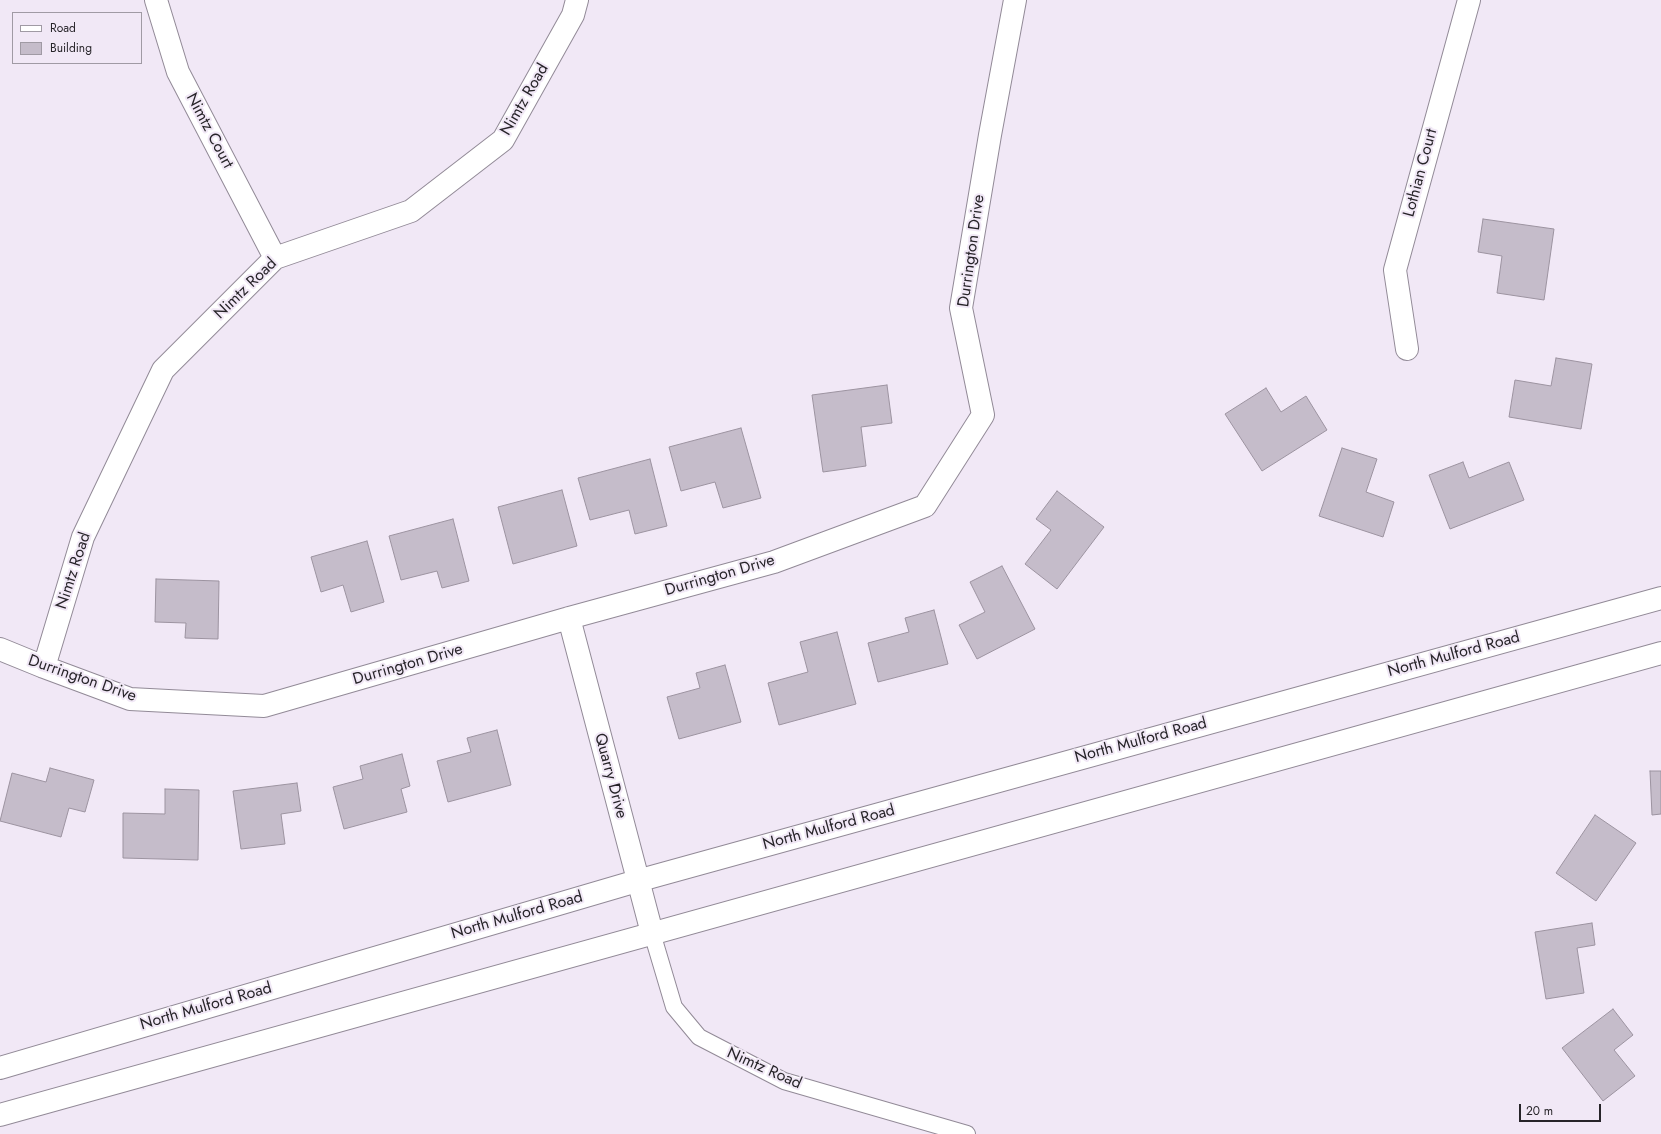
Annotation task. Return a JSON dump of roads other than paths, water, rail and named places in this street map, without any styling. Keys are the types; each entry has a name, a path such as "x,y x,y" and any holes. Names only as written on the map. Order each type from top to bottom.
{"street":[{"name":"Nimtz Court","path":"156,0 178,72 275,258"},
{"name":"Nimtz Road","path":"44,667 83,537 163,370 275,258 411,211 502,140 573,15 577,0"},
{"name":"Durrington Drive","path":"0,649 130,699 264,706 568,618 774,562 924,506 983,416 961,308 990,134 1015,0"},
{"name":"Lothian Court","path":"1407,349 1395,270 1469,0"},
{"name":"North Mulford Road","path":"0,1068 637,881 1661,598"},
{"name":"Quarry Drive","path":"568,618 652,933"},
{"path":"0,1115 1661,653"}],"lane":[{"name":"Nimtz Road","path":"652,933 674,1007 699,1037 784,1081 967,1134"}]}
